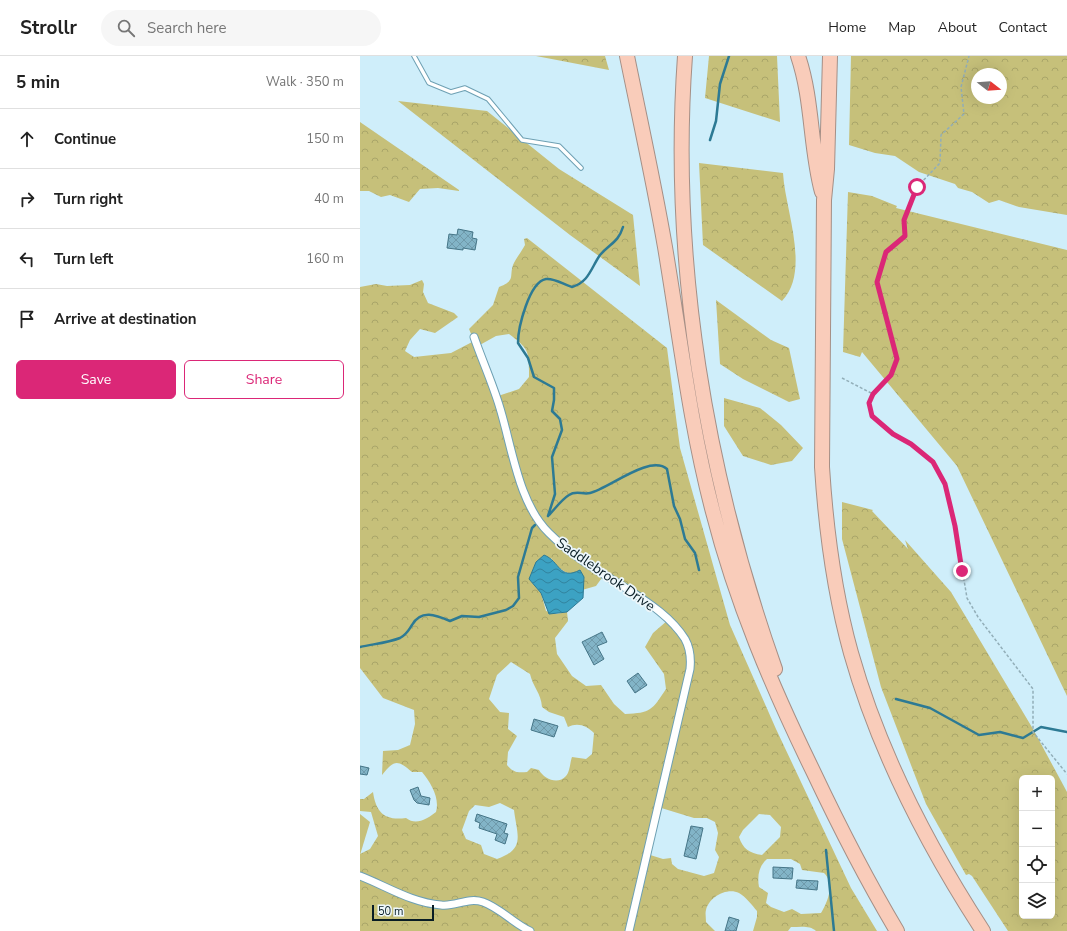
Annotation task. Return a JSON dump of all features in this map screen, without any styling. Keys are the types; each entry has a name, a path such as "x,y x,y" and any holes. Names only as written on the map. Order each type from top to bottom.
{"highway":[{"path":"618,56 643,137"},
{"path":"627,56 662,230 693,425 713,513 742,607 764,666 816,779 856,860 897,931"},
{"path":"684,56 682,152 685,242 694,333 706,407 721,482 748,583 773,664 816,779"},
{"path":"798,56 808,101 816,171 824,200"},
{"path":"830,56 827,169 824,200 822,467 829,543 844,624 869,710 892,765 932,845 983,931"}],"street":[{"name":"Saddlebrook Drive","path":"474,337 499,404 524,493 537,520 550,534 579,557 650,604 677,629 686,641 688,647 691,660 690,669 629,931"},
{"path":"360,876 424,902 440,906 457,904 468,900 484,902 530,931"}],"lane":[{"path":"414,56 429,83 451,92 465,88 488,98 522,140 559,146 581,168"}],"path":[{"path":"969,56 961,87 964,114 941,135 940,163 917,187 904,220 905,236 886,252 877,282 897,359 891,375 873,394 869,403 872,416 893,434 911,444 933,462 945,484 955,526 967,598 978,617 1033,689 1033,732 1067,774"},
{"path":"842,378 873,394"}],"green space":[{"path":"536,56 605,56 609,70"},
{"path":"709,56 777,56 780,122 705,98"},
{"path":"851,56 1067,56 1067,215 1019,207 999,200 989,203 972,192 958,188 955,184 919,172 895,156 875,153 849,145"},
{"path":"398,101 487,111 559,169 633,215 640,286 570,235"},
{"path":"360,122 459,191 438,188 420,189 409,202 390,195 381,197 369,191 360,191"},
{"path":"699,163 783,173 796,257 795,274 790,288 782,301 703,245"},
{"path":"848,192 872,196 897,206 896,208 1067,250 1067,696 957,466 862,352 860,357 843,352"},
{"path":"527,238 667,348 680,448 730,625 776,729 851,888 877,931 816,931 808,927 791,927 788,931 753,931 757,911 741,894 734,891 729,891 715,897 708,905 706,910 706,922 715,931 360,931 360,854 370,849 378,836 371,812 360,811 360,799 364,799 373,792 376,805 382,814 392,818 406,818 414,821 421,821 436,812 437,801 429,781 422,772 412,772 403,765 396,763 390,766 382,775 383,751 398,750 410,745 415,724 414,710 383,698 360,668 360,287 376,284 387,286 410,285 422,280 424,284 423,292 428,303 454,313 458,317 435,333 420,329 410,340 405,351 414,357 451,353 474,341 469,329 493,305 499,287 510,280 513,265 525,245 524,239","holes":["509,334 525,348 529,362 529,377 519,389 498,396 478,346 496,336","551,558 554,563 565,572 584,577 582,590 596,586 604,575 668,620 653,633 645,647 664,674 666,689 654,706 640,713 625,714 614,704 601,685 586,686 572,676 557,654 555,638 568,621 567,612 556,614 546,611 541,593 530,580","511,662 530,674 542,707 549,712 564,717 568,727 579,725 588,728 594,733 592,754 586,759 572,757 566,776 559,780 551,780 544,776 539,770 531,768 527,772 513,771 507,765 508,752 517,736 508,729 509,713 500,712 489,699 497,675","500,803 514,810 518,840 512,851 497,859 484,854 481,845 466,839 462,830 469,811 475,805 489,807","658,807 694,818 707,818 715,822 718,833 715,850 719,857 714,873 704,876 678,869 672,864 671,858 663,859 647,854","759,814 770,815 781,827 780,837 762,855 747,850 742,845 739,837 743,830","767,859 791,859 800,864 802,870 824,873 830,887 828,898 821,913 801,914 792,909 784,912 771,907 766,903 768,893 759,887 758,883 759,872"]},
{"path":"716,300 771,340 789,348 800,399 789,402 743,379 720,364"},
{"path":"724,398 760,408 781,425 803,448 792,461 771,465 743,456 724,426"},
{"path":"842,502 873,510 872,511 908,549 905,540 951,592 1033,729 1067,792 1067,931 1008,931 972,876 969,874 966,875 926,804 881,687 842,539"},
{"path":"360,814 370,822 360,855"}],"water":[{"path":"544,555 553,561 564,572 573,573 580,570 584,577 583,598 567,612 549,614 541,593 529,579 536,562"}],"building":[{"path":"458,229 473,232 472,238 477,239 475,250 447,248 449,234 457,235"},
{"path":"602,632 607,642 597,646 604,659 594,665 582,642"},
{"path":"638,673 647,685 635,693 627,681"},
{"path":"534,719 558,726 554,737 531,730"},
{"path":"360,766 369,768 367,775 360,774"},
{"path":"418,787 421,796 430,798 429,805 417,803 414,800 410,790"},
{"path":"477,814 507,824 504,833 508,834 505,844 495,840 497,834 479,828 480,823 475,821"},
{"path":"691,826 703,828 696,859 684,856"},
{"path":"773,867 793,868 792,879 773,878"},
{"path":"797,880 818,881 817,890 796,888"},
{"path":"729,917 739,920 736,931 725,931"}],"waterway":[{"path":"710,140 716,121 720,84 729,56"},
{"path":"548,516 555,494 552,457 562,430 560,419 552,411 554,388 534,377 528,358 518,343 522,317 534,288 540,282 549,279 572,287 578,285 589,274 600,255 619,236 623,227"},
{"path":"549,515 563,499 569,495 577,493 590,493 640,469 650,466 660,466 667,469 674,506 680,519 685,539 695,553 699,570"},
{"path":"360,647 400,638 407,632 416,620 424,615 434,615 450,621 462,616 479,617 506,610 513,606 519,598 518,577 532,528 535,525"},
{"path":"896,699 930,708 979,735 1000,732 1023,738 1041,727 1067,732"},
{"path":"826,850 834,931"}],"route":[{"path":"917,187 904,220 905,236 886,252 877,282 889,334 897,359 891,375 873,394 869,403 872,416 893,434 911,444 933,462 945,484 955,526 962,571"}]}
